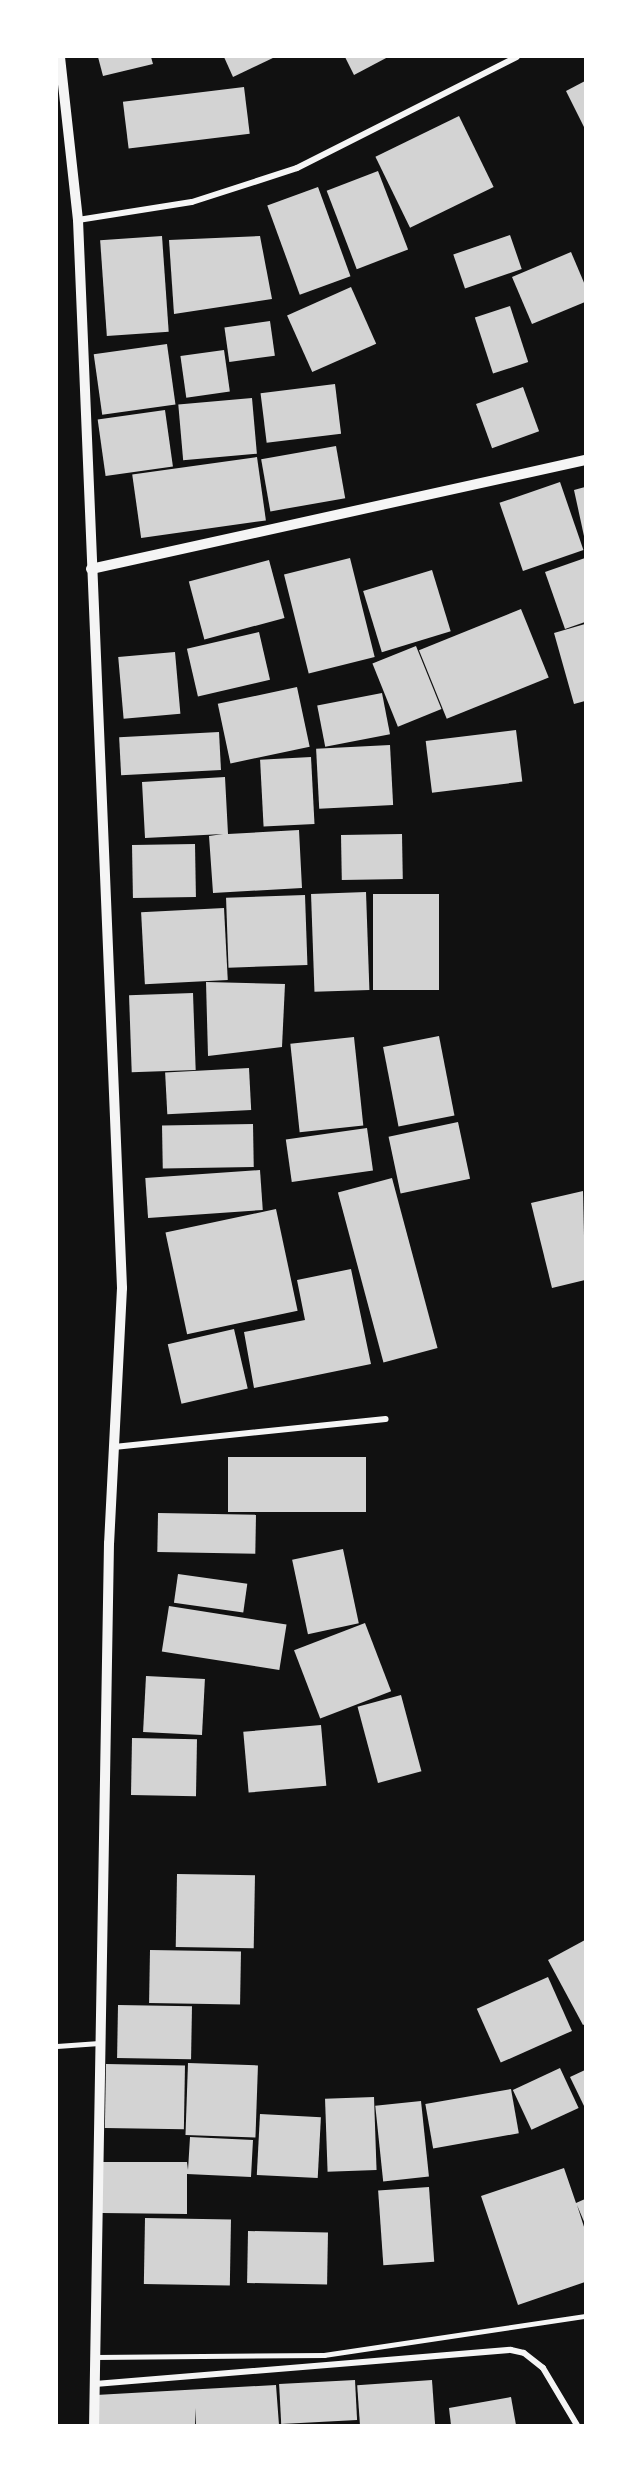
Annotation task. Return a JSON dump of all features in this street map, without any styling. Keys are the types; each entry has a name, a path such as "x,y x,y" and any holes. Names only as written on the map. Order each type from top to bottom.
{"street":[{"path":"60,57 78,219 123,1288 114,1447 99,2043 94,2425"},
{"path":"78,219 192,202 297,168 517,57"},
{"path":"91,569 585,460"},
{"path":"114,1447 386,1419"},
{"path":"94,2384 511,2350 524,2353 543,2368 577,2425"}],"lane":[{"path":"57,2046 99,2043"},
{"path":"96,2357 324,2355 585,2316"}],"building":[{"path":"98,57 151,57 153,64 103,76"},
{"path":"224,57 275,57 233,77"},
{"path":"345,57 388,57 354,75"},
{"path":"585,81 585,129 566,91"},
{"path":"244,87 250,134 129,149 123,102"},
{"path":"459,116 494,187 410,228 375,157"},
{"path":"378,171 408,249 357,269 327,191"},
{"path":"318,187 350,276 300,295 267,205"},
{"path":"510,235 522,269 465,289 453,255"},
{"path":"162,236 169,332 107,336 100,240"},
{"path":"260,236 272,299 174,314 169,240"},
{"path":"571,252 585,285 585,302 532,324 512,277"},
{"path":"351,287 376,344 312,372 287,315"},
{"path":"510,306 528,362 493,374 475,317"},
{"path":"270,321 275,356 229,362 224,327"},
{"path":"167,344 175,404 102,415 94,354"},
{"path":"224,350 230,392 186,398 180,356"},
{"path":"335,384 341,434 267,443 261,393"},
{"path":"523,387 539,431 492,448 476,404"},
{"path":"252,398 257,454 183,460 178,404"},
{"path":"165,410 173,466 106,476 98,419"},
{"path":"336,446 345,498 270,511 261,459"},
{"path":"257,457 266,520 141,538 132,475"},
{"path":"560,482 583,550 523,571 499,503"},
{"path":"585,487 585,536 584,536 574,490"},
{"path":"350,558 375,657 309,673 284,574"},
{"path":"585,558 585,622 565,629 545,572"},
{"path":"269,560 285,618 204,639 189,581"},
{"path":"432,570 451,631 382,652 363,591"},
{"path":"521,609 549,678 447,719 419,650"},
{"path":"585,624 585,701 574,704 554,633"},
{"path":"259,632 270,680 198,696 187,649"},
{"path":"416,646 441,709 398,727 372,664"},
{"path":"175,652 180,714 124,719 118,657"},
{"path":"297,687 310,747 230,764 218,704"},
{"path":"382,693 390,734 325,747 317,706"},
{"path":"516,730 522,782 432,793 426,741"},
{"path":"219,732 221,770 121,775 119,737"},
{"path":"390,745 393,805 319,809 316,749"},
{"path":"311,757 315,824 264,827 260,760"},
{"path":"225,777 228,834 299,830 302,888 213,893 209,836 223,834 145,838 142,782"},
{"path":"402,834 403,879 342,880 341,835"},
{"path":"195,844 196,897 133,898 132,845"},
{"path":"366,892 369,990 314,992 311,894"},
{"path":"373,894 439,894 439,990 373,990"},
{"path":"305,895 307,965 228,968 226,898"},
{"path":"224,908 228,980 145,984 141,912"},
{"path":"206,982 285,984 282,1047 208,1056"},
{"path":"193,993 196,1070 132,1072 129,995"},
{"path":"439,1036 454,1116 399,1126 383,1047"},
{"path":"354,1037 363,1126 300,1132 290,1044"},
{"path":"249,1068 251,1110 167,1114 165,1072"},
{"path":"458,1122 470,1179 401,1193 389,1137"},
{"path":"253,1124 254,1167 163,1169 162,1126"},
{"path":"367,1128 373,1171 292,1182 286,1139"},
{"path":"260,1170 263,1210 148,1218 145,1178"},
{"path":"392,1178 438,1348 383,1362 338,1192"},
{"path":"583,1191 585,1280 552,1288 531,1203"},
{"path":"276,1209 298,1311 187,1334 165,1232"},
{"path":"351,1269 371,1364 254,1388 244,1332 305,1320 297,1280"},
{"path":"234,1329 248,1388 181,1404 168,1344"},
{"path":"228,1457 366,1457 366,1512 228,1512"},
{"path":"158,1513 256,1515 255,1554 157,1552"},
{"path":"343,1549 359,1623 308,1634 292,1560"},
{"path":"178,1574 247,1584 243,1612 174,1603"},
{"path":"169,1606 287,1625 279,1670 162,1651"},
{"path":"365,1623 391,1691 320,1718 294,1650"},
{"path":"146,1676 205,1679 202,1735 143,1732"},
{"path":"401,1695 421,1771 378,1783 358,1707"},
{"path":"321,1725 326,1786 249,1793 243,1732"},
{"path":"132,1738 197,1739 196,1796 131,1795"},
{"path":"177,1874 255,1875 254,1948 176,1947"},
{"path":"585,1940 585,2024 583,2025 548,1960"},
{"path":"150,1950 241,1952 240,2005 149,2003"},
{"path":"548,1977 572,2031 501,2063 477,2009"},
{"path":"118,2005 192,2006 191,2059 117,2058"},
{"path":"188,2063 258,2065 255,2137 185,2135"},
{"path":"106,2064 185,2065 184,2129 105,2128"},
{"path":"560,2068 579,2108 531,2130 513,2090"},
{"path":"585,2070 585,2108 570,2077"},
{"path":"511,2089 519,2133 433,2148 425,2104"},
{"path":"374,2097 377,2170 328,2172 325,2099"},
{"path":"421,2101 429,2177 383,2181 375,2106"},
{"path":"260,2114 321,2117 318,2178 257,2175"},
{"path":"190,2137 253,2140 251,2177 187,2174 187,2214 102,2213 102,2162 187,2162 188,2170"},
{"path":"564,2168 576,2203 585,2199 585,2224 577,2205 585,2230 585,2282 518,2305 481,2196"},
{"path":"429,2187 434,2262 383,2265 378,2191"},
{"path":"145,2218 231,2220 230,2285 144,2284"},
{"path":"248,2231 328,2232 327,2284 247,2283"},
{"path":"355,2380 357,2420 281,2424 279,2384"},
{"path":"432,2380 435,2425 360,2425 357,2385"},
{"path":"276,2385 279,2425 196,2425 195,2408 195,2425 97,2425 96,2395"},
{"path":"511,2397 516,2425 451,2425 449,2408"}]}
